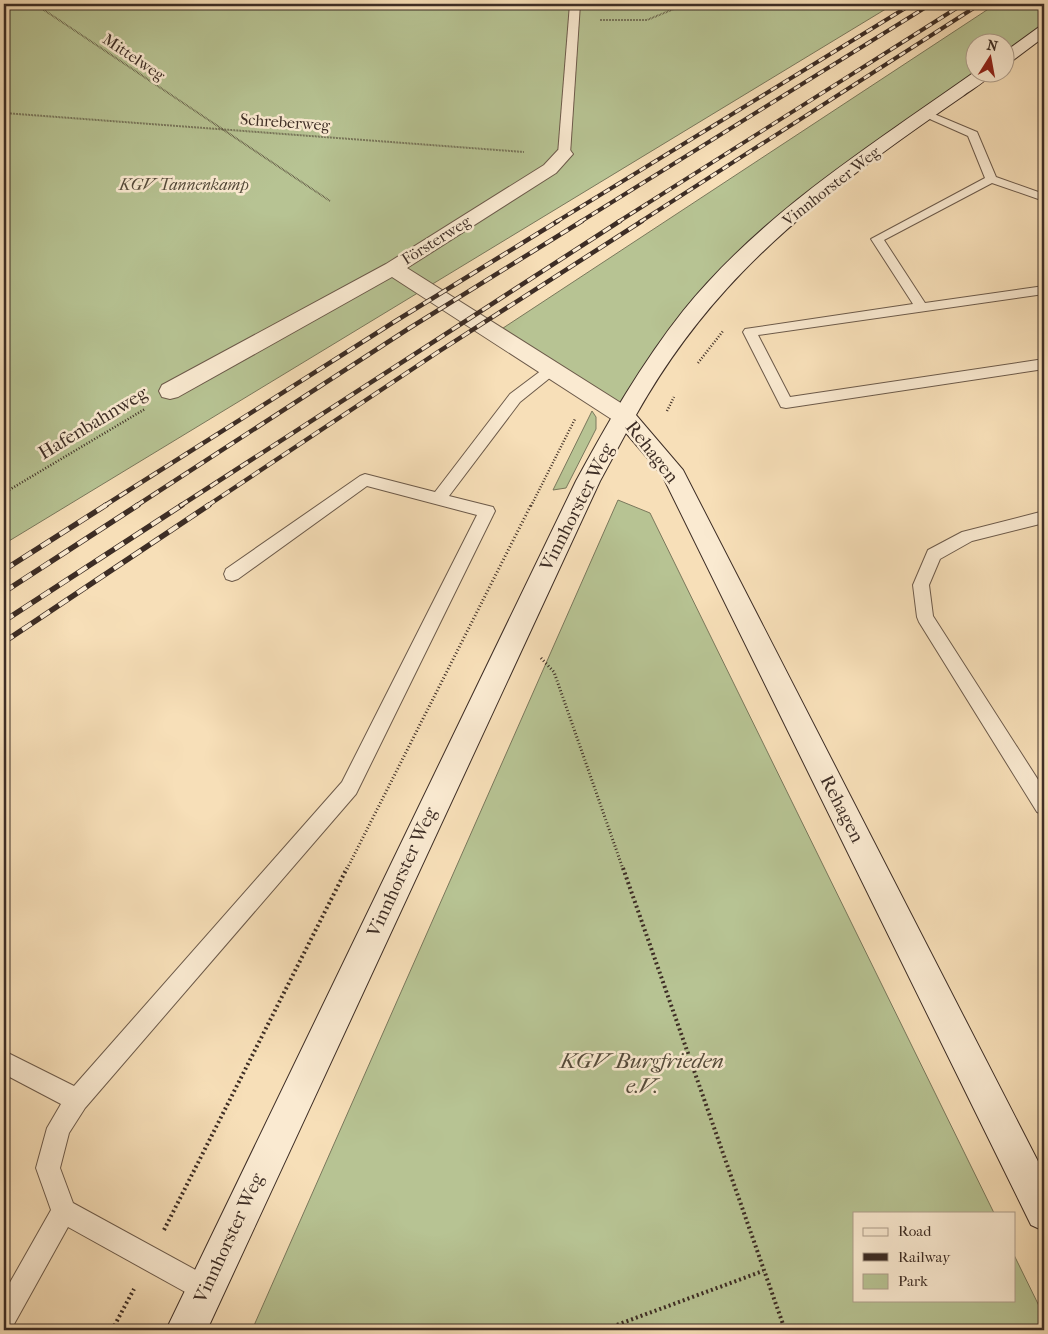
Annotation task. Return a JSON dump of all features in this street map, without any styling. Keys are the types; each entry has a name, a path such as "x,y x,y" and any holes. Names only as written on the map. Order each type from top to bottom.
{"street":[{"path":"1016,51 1044,30"},
{"name":"Vinnhorster Weg","path":"186,1330 588,481 624,416 674,337 709,294 744,258 818,194 971,82"},
{"name":"Försterweg","path":"170,391 393,268 550,169 564,154"},
{"path":"393,268 624,416"},
{"name":"Rehagen","path":"624,416 671,470 1044,1212"}],"lane":[{"path":"564,154 579,42 575,20 575,4"},
{"path":"927,114 973,134 991,179"},
{"path":"922,308 877,239 991,179 1044,198"},
{"path":"1044,290 750,332 786,403 1044,364"},
{"path":"439,498 515,398 551,370"},
{"path":"205,1289 64,1211 48,1168 59,1128 77,1100 349,788 488,511 365,480 232,574"},
{"path":"1044,517 968,536 934,555 921,585 925,617 1044,806"},
{"path":"4,1062 77,1100"},
{"path":"4,1317 64,1211"}],"path":[{"name":"Mittelweg","path":"35,4 330,200"},
{"path":"675,4 675,9"},
{"path":"575,20 647,20 686,4"},
{"name":"Schreberweg","path":"4,113 564,154"},
{"path":"694,368 724,330"},
{"name":"Hafenbahnweg","path":"4,493 146,408 170,391"},
{"path":"112,1330 588,394"},
{"path":"539,655 554,672 784,1330"},
{"path":"603,1330 764,1271"}],"green space":[{"name":"KGV Tannenkamp","path":"4,4 894,4 4,544"},
{"path":"996,4 1044,4 1044,30 1016,51 1016,32 966,32 966,80 744,258 624,416 494,334"},
{"path":"592,411 596,417 596,429 566,488 553,490"},
{"name":"KGV Burgfrieden e.V.","path":"618,500 650,513 994,1212 853,1212 853,1302 1016,1302 1016,1259 1044,1316 1044,1330 252,1330"}],"railway":[{"path":"556,222 912,4"},
{"path":"580,222 931,4"},
{"path":"618,222 963,4"},
{"path":"640,222 980,4"},
{"path":"104,506 394,322 558,221"},
{"path":"136,506 408,329 582,221"},
{"path":"180,506 620,221"},
{"path":"207,506 438,352 642,221"},
{"path":"4,570 106,505"},
{"path":"4,592 138,505"},
{"path":"4,621 182,505"},
{"path":"4,642 209,505"}]}
